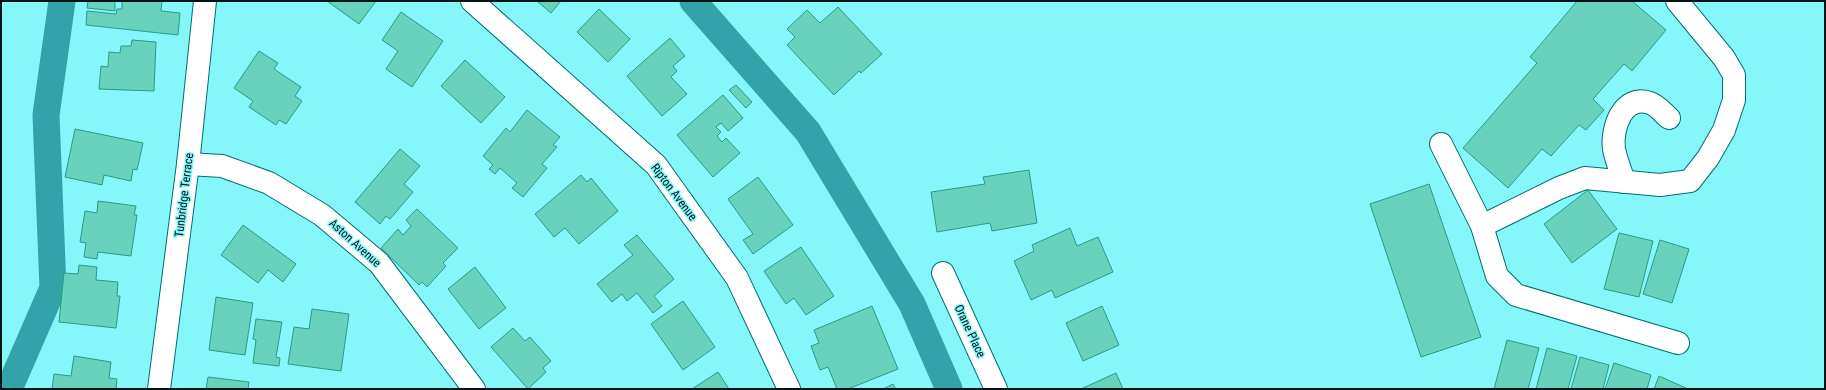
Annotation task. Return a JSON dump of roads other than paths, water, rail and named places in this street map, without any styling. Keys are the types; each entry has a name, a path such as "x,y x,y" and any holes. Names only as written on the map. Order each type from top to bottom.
{"street":[{"name":"Tunbridge Terrace","path":"159,389 188,164 205,1"},
{"name":"Ripton Avenue","path":"472,1 656,165 737,278 789,389"},
{"path":"1482,226 1559,188 1584,178 1660,185 1690,181 1708,158 1724,130 1734,100 1734,75 1724,58 1677,1"},
{"path":"1624,182 1614,148 1617,119 1628,105 1639,101 1651,103 1669,118"},
{"path":"1441,144 1482,226 1497,276 1516,295 1678,343"},
{"name":"Aston Avenue","path":"188,164 222,166 269,183 322,215 379,263 474,389"},
{"name":"Orane Place","path":"943,273 996,389"}],"waterway":[{"path":"9,389 53,288 46,115 62,1"},
{"path":"693,1 808,132 912,304 949,389"}]}
